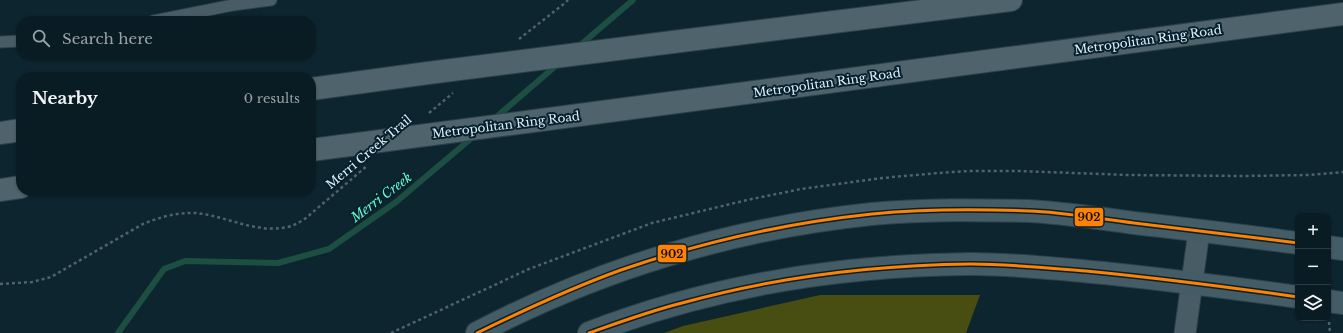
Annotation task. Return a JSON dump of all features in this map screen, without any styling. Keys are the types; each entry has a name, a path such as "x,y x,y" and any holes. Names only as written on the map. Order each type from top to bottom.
{"highway":[{"path":"316,88 1011,0"},
{"name":"Metropolitan Ring Road","path":"316,149 1343,14"},
{"path":"0,133 16,131"},
{"path":"0,190 16,188"}],"main road":[{"path":"477,333 504,319 571,289 639,264 694,247 754,232 825,220 873,214 951,210 1031,212 1101,218 1295,243"},
{"path":"1331,247 1343,249"},
{"path":"589,333 622,320 664,307 738,288 817,274 897,266 972,264 1039,266 1192,282 1295,297"},
{"path":"1331,301 1343,303"}],"street":[{"path":"1185,333 1199,231"}],"lane":[{"path":"178,16 233,5 271,0"},
{"path":"0,42 16,41"}],"path":[{"path":"516,41 568,0"},
{"name":"Merri Creek Trail","path":"427,115 456,90"},
{"name":"Merri Creek Trail","path":"0,284 32,282 51,277 143,224 169,215 196,213 262,228 291,226 306,218 374,160"}],"green space":[{"path":"820,295 980,295 966,333 664,333 683,326"}],"waterway":[{"name":"Merri Creek","path":"578,47 633,0"},
{"name":"Merri Creek","path":"494,119 559,63"},
{"name":"Merri Creek","path":"118,333 164,269 185,261 278,263 329,249 396,202 474,136"}],"transit line":[{"name":"902","path":"477,333 566,292 602,277 652,260 713,242 776,228 872,214 950,210 1042,212 1295,243"},
{"name":"902","path":"589,333 670,306 753,286 825,274 935,265 971,264 1029,266 1086,271 1295,297"}]}
